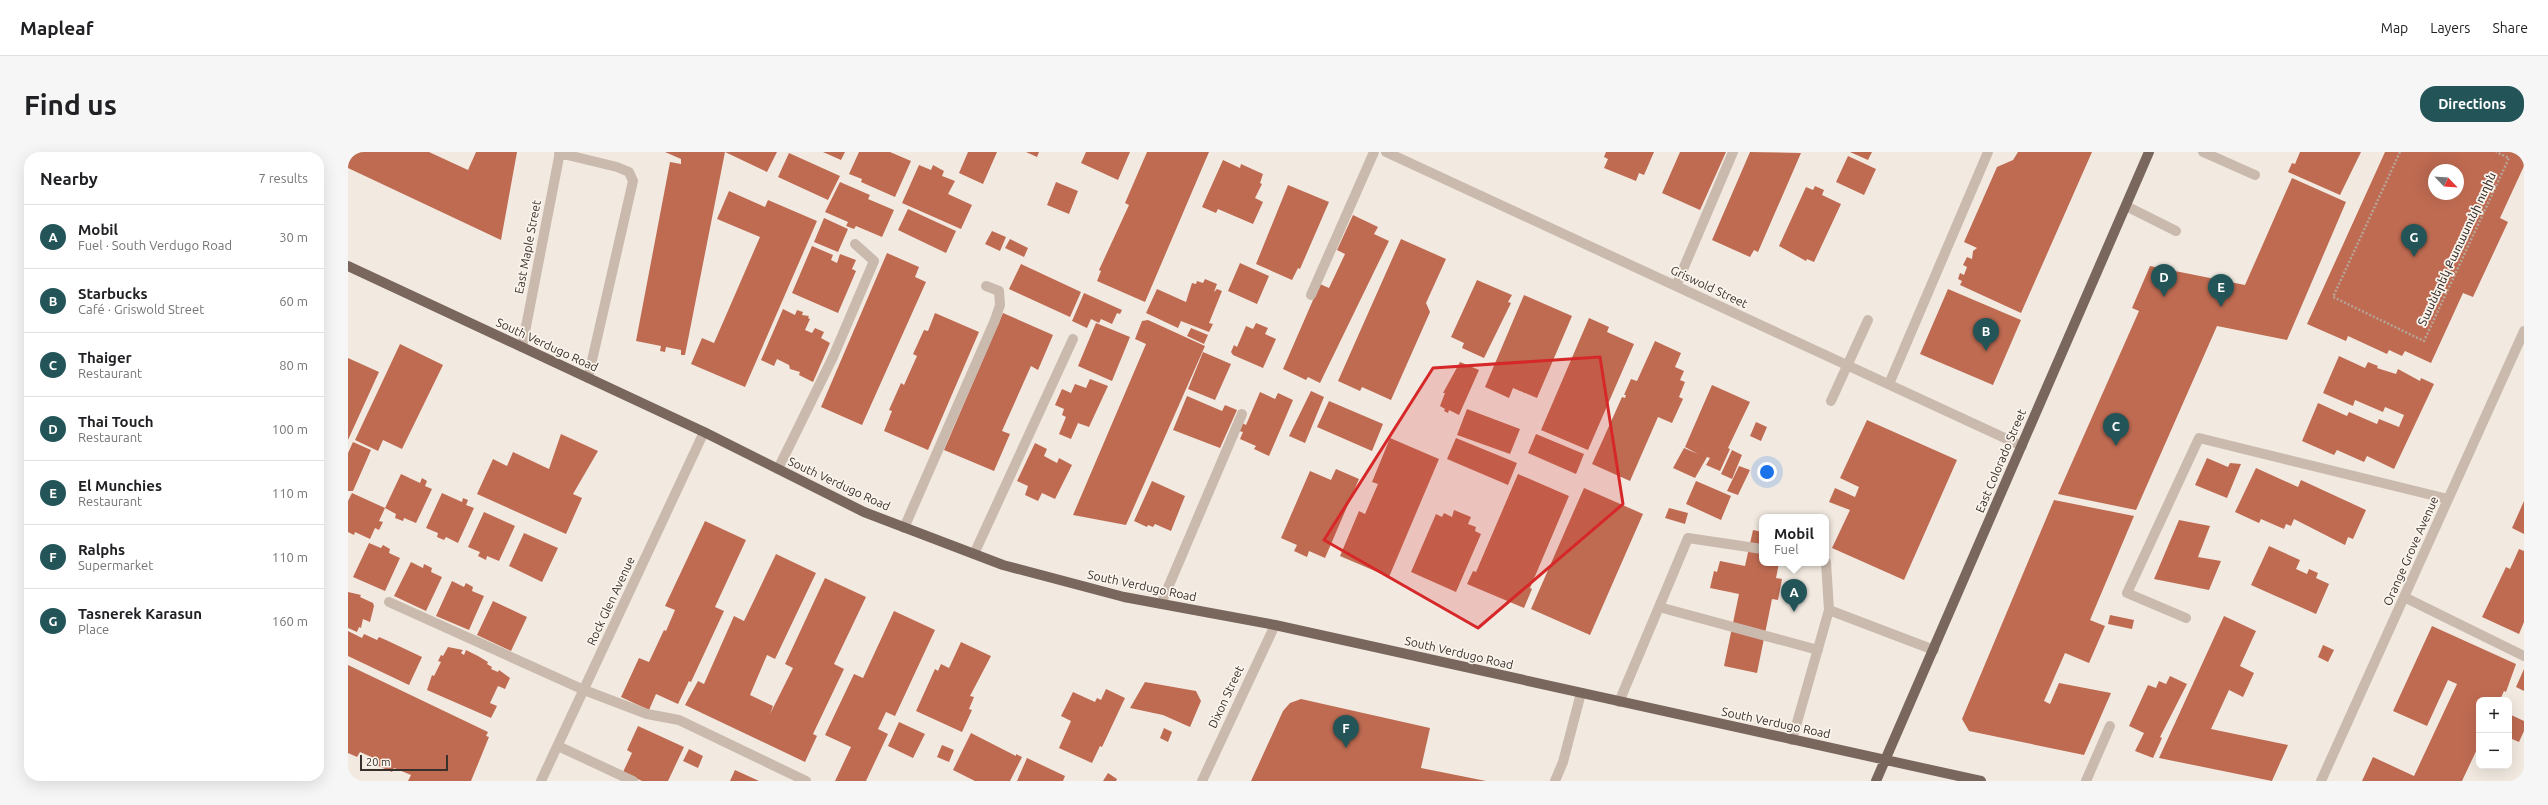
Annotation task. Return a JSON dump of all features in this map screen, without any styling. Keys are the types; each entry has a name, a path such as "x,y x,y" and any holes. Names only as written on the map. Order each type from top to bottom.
{"main road":[{"name":"East Colorado Street","path":"1876,781 1886,761 2149,152"},
{"name":"South Verdugo Road","path":"348,266 704,432 864,512 1003,565 1116,595 1275,625 1581,694 1982,781"}],"street":[{"path":"560,152 607,164 629,172 633,181 588,378"},
{"name":"East Maple Street","path":"522,347 560,152"},
{"path":"1311,295 1374,152"},
{"name":"Griswold Street","path":"1386,152 2022,446"},
{"path":"1676,286 1734,152"},
{"path":"1889,384 1988,152"},
{"path":"2203,152 2255,175"},
{"path":"2126,206 2176,231"},
{"path":"778,469 833,357 874,261 855,244"},
{"path":"904,528 996,320 1000,305 999,291 986,286"},
{"path":"1831,401 1868,320"},
{"name":"Orange Grove Avenue","path":"2321,781 2524,331"},
{"path":"974,554 1074,339"},
{"path":"1161,604 1242,414"},
{"name":"Rock Glen Avenue","path":"541,781 704,432"},
{"path":"2186,618 2127,592 2199,438 2448,499"},
{"path":"1619,702 1688,538 1759,548"},
{"path":"1792,740 1829,610 1826,566"},
{"path":"2404,597 2524,656"},
{"path":"389,602 584,690 647,714 679,720 806,781"},
{"path":"1659,607 1818,650"},
{"path":"1829,610 1934,650"},
{"name":"Dixon Street","path":"1202,781 1275,625"},
{"path":"1555,781 1563,762 1581,694"},
{"path":"2086,781 2110,726"},
{"path":"558,746 633,781"}],"path":[{"name":"Տասներեկ Քառասունի ուղին","path":"2400,152 2333,297 2424,340 2509,158 2496,152"}],"highlighted area":[{"path":"1600,357 1623,504 1478,628 1324,540 1433,368"}],"building":[{"path":"348,152 429,152 468,170 476,152 517,152 501,240 348,168"},
{"path":"665,152 725,152 685,355 681,355 681,350 666,347 665,352 660,351 661,346 636,341 670,162 681,164 681,159"},
{"path":"725,152 777,152 767,172"},
{"path":"823,152 845,152 841,160"},
{"path":"859,152 890,152 911,161 895,197 861,182 862,179 849,174"},
{"path":"968,152 997,152 983,184 959,173"},
{"path":"1026,152 1039,152 1037,157"},
{"path":"1086,152 1130,152 1118,180 1081,163"},
{"path":"1147,152 1209,152 1145,302 1097,281 1101,271 1099,270 1129,205 1125,203"},
{"path":"1606,152 1654,152 1644,175 1639,173 1636,181 1604,168 1608,159 1604,157"},
{"path":"1680,152 1726,152 1700,210 1662,193"},
{"path":"1750,152 1801,153 1758,252 1754,250 1750,257 1712,240"},
{"path":"1850,152 1872,152 1868,160"},
{"path":"2018,152 2092,152 2021,313 1960,285 1962,281 1958,279 1960,273 1964,275 1967,267 1963,265 1967,257 1972,259 1973,251 1977,248 1964,242 1997,167 2013,160"},
{"path":"2300,152 2361,152 2340,195 2288,172 2292,163 2295,164"},
{"path":"2385,152 2524,152 2524,166 2500,218 2508,222 2473,297 2463,293 2431,363 2405,351 2402,356 2389,350 2387,354 2348,336 2346,341 2307,324"},
{"path":"789,153 840,176 828,200 778,177"},
{"path":"1848,156 1876,169 1864,195 1836,182"},
{"path":"1223,160 1240,168 1241,164 1263,174 1260,183 1262,184 1255,198 1263,202 1253,224 1218,209 1216,213 1202,207"},
{"path":"919,165 931,170 933,165 944,171 942,176 955,181 948,194 972,205 961,229 902,203"},
{"path":"2292,178 2346,202 2287,340 2217,326 2136,510 2058,494 2139,311 2132,308 2150,266 2245,285"},
{"path":"840,182 870,195 868,199 894,210 882,237 856,226 854,229 846,226 848,222 825,212"},
{"path":"1056,182 1078,191 1069,214 1047,205"},
{"path":"1288,185 1329,202 1300,269 1298,268 1292,280 1256,264"},
{"path":"1815,186 1824,190 1822,195 1841,204 1814,262 1807,259 1806,261 1779,246 1806,187 1813,190"},
{"path":"729,191 765,207 768,200 817,221 745,387 691,364 702,338 714,343 760,237 717,219"},
{"path":"908,209 956,231 946,253 898,230"},
{"path":"1353,215 1378,227 1374,234 1389,241 1320,383 1308,377 1306,380 1283,369 1320,284 1329,288 1345,254 1337,250"},
{"path":"824,218 848,229 838,252 814,242"},
{"path":"992,231 1006,237 1000,251 985,244"},
{"path":"1010,239 1028,248 1024,257 1005,248"},
{"path":"1401,239 1446,259 1426,303 1430,312 1391,400 1362,387 1360,391 1338,381"},
{"path":"812,246 833,255 831,260 837,263 840,254 856,260 852,269 856,271 838,313 792,293"},
{"path":"887,253 919,267 915,277 926,282 862,425 821,407"},
{"path":"1240,263 1269,276 1257,304 1228,291"},
{"path":"1021,264 1081,292 1070,317 1009,289"},
{"path":"1205,279 1217,284 1214,292 1217,289 1222,291 1209,323 1213,324 1209,332 1181,321 1178,328 1146,313 1157,289 1186,302 1192,283 1196,284 1197,281 1203,283"},
{"path":"1477,280 1512,295 1508,302 1511,303 1484,358 1462,348 1464,343 1451,337"},
{"path":"1948,289 2021,320 1993,385 1920,354"},
{"path":"1084,293 1122,310 1120,314 1117,313 1112,324 1101,319 1099,323 1091,319 1087,328 1072,321"},
{"path":"1524,295 1572,316 1537,398 1513,388 1509,398 1485,387"},
{"path":"783,309 795,315 797,310 803,312 802,315 809,316 808,318 810,319 805,330 812,333 815,328 824,332 821,338 830,343 813,382 799,375 800,372 790,369 789,365 777,359 774,366 761,360"},
{"path":"935,313 979,332 928,450 884,431 892,411 889,410 901,383 904,385 917,356 913,354 924,330 928,331"},
{"path":"1003,313 1053,335 1038,370 1031,366 1002,431 1010,434 994,471 944,450"},
{"path":"1589,318 1609,327 1607,332 1634,344 1588,450 1541,430"},
{"path":"1148,320 1205,346 1126,525 1073,515 1146,344 1135,339 1142,321"},
{"path":"1096,323 1130,337 1112,381 1078,366"},
{"path":"1256,323 1268,328 1265,334 1276,339 1263,368 1233,355 1231,352 1234,345 1237,347 1246,326 1253,329"},
{"path":"1191,328 1208,335 1204,344 1187,336"},
{"path":"1655,341 1681,353 1675,367 1684,371 1680,380 1685,382 1679,397 1683,399 1672,423 1658,417 1630,481 1592,464 1622,397 1625,398 1626,395 1624,395 1631,379 1637,381"},
{"path":"400,344 443,365 402,449 383,440 378,451 355,440"},
{"path":"1203,352 1231,364 1215,400 1188,389"},
{"path":"2339,356 2365,368 2368,362 2378,366 2377,368 2396,374 2398,369 2420,381 2421,378 2434,384 2394,469 2367,456 2364,462 2337,450 2334,455 2302,441 2318,403 2347,416 2349,412 2377,424 2379,419 2399,427 2404,415 2385,407 2383,412 2355,400 2353,406 2323,393"},
{"path":"348,358 379,372 348,440"},
{"path":"1460,362 1479,370 1459,415 1449,410 1448,413 1440,406 1445,393 1443,393"},
{"path":"1090,379 1108,386 1089,427 1078,423 1071,439 1059,434 1066,417 1062,415 1064,409 1055,405 1062,389 1071,393 1075,384 1086,388"},
{"path":"1712,385 1750,402 1728,448 1730,449 1720,471 1706,465 1710,458 1707,457 1695,478 1673,468 1684,448 1698,454 1685,447"},
{"path":"1311,391 1324,397 1305,443 1289,436"},
{"path":"1260,392 1275,399 1278,393 1293,400 1269,456 1254,449 1256,446 1240,439 1243,432 1239,431 1242,423 1246,425"},
{"path":"1187,396 1222,411 1225,405 1237,410 1220,448 1173,430"},
{"path":"1329,401 1383,424 1372,451 1317,427"},
{"path":"1467,409 1520,429 1510,454 1457,435"},
{"path":"1867,420 1957,460 1904,580 1832,548 1850,510 1829,502 1835,488 1855,497 1859,487 1840,478"},
{"path":"1756,422 1767,427 1761,441 1750,436"},
{"path":"561,434 598,451 573,494 582,498 566,534 477,494 493,459 507,466 513,452 549,469"},
{"path":"1536,434 1584,454 1576,474 1528,453"},
{"path":"1390,438 1439,459 1389,577 1340,556 1359,511 1365,514 1378,484 1372,482"},
{"path":"1456,438 1517,463 1508,485 1447,459"},
{"path":"353,442 371,450 353,491 348,491 348,453"},
{"path":"1035,443 1047,449 1044,456 1057,463 1059,458 1072,465 1055,499 1042,493 1038,501 1025,495 1028,486 1017,481"},
{"path":"1732,450 1742,455 1732,479 1721,474"},
{"path":"2207,458 2228,467 2230,463 2241,464 2227,498 2195,485"},
{"path":"1739,466 1750,470 1738,495 1727,491"},
{"path":"2256,468 2298,487 2301,480 2366,510 2353,539 2348,537 2345,545 2294,519 2291,526 2286,524 2284,529 2261,519 2259,523 2235,512"},
{"path":"1336,469 1359,479 1325,558 1309,551 1307,557 1294,551 1297,545 1281,538 1310,471 1331,480"},
{"path":"401,474 420,483 422,478 427,481 425,486 432,489 416,523 404,518 403,521 395,518 396,514 385,508"},
{"path":"1518,474 1569,496 1530,588 1532,589 1524,608 1467,584 1473,571 1476,572"},
{"path":"1152,481 1185,496 1171,531 1155,524 1153,527 1148,525 1147,527 1134,521"},
{"path":"1696,481 1731,496 1721,520 1686,504"},
{"path":"1584,488 1643,514 1590,635 1531,609"},
{"path":"352,493 385,508 379,521 383,522 379,530 375,528 370,539 355,532 354,535 348,532 348,501"},
{"path":"442,493 462,502 463,498 468,500 466,505 474,508 458,543 446,537 444,540 437,537 438,533 426,528"},
{"path":"2054,500 2134,516 2090,620 2105,626 2089,663 2065,653 2044,701 2050,704 2059,683 2111,693 2084,755 1969,731 1962,719"},
{"path":"2524,501 2524,534 2512,528"},
{"path":"1669,508 1688,513 1685,524 1665,518"},
{"path":"1454,510 1471,517 1468,524 1476,527 1475,531 1481,534 1456,592 1411,572 1436,514 1442,517 1444,513 1452,517"},
{"path":"484,512 515,526 499,561 487,556 486,560 478,556 480,552 468,547"},
{"path":"2179,520 2210,526 2198,557 2221,561 2209,590 2154,579"},
{"path":"705,521 746,540 715,607 724,611 691,682 689,681 678,704 656,694 649,710 621,697 639,658 649,662 664,630 666,631 675,610 665,606"},
{"path":"1753,530 1759,531 1759,566 1778,566 1776,578 1782,579 1778,600 1772,599 1757,673 1724,666 1739,594 1710,588 1714,571 1717,572 1720,561 1745,566"},
{"path":"524,533 558,548 542,582 509,566"},
{"path":"369,543 381,548 383,545 390,549 389,553 400,558 385,591 353,577"},
{"path":"2269,546 2300,560 2296,569 2307,574 2309,569 2318,573 2316,578 2329,584 2316,614 2251,585"},
{"path":"2519,549 2524,551 2524,622 2519,634 2482,617 2506,567 2510,569"},
{"path":"776,554 816,573 775,659 767,655 750,695 773,706 770,714 793,668 785,664 825,578 866,597 834,664 844,669 813,734 817,736 805,762 685,705 698,681 704,684 734,616 744,621"},
{"path":"411,562 423,568 424,564 432,568 431,572 442,577 426,611 394,596"},
{"path":"452,581 464,587 466,583 473,587 472,591 484,596 469,630 436,616"},
{"path":"348,592 361,595 360,597 373,603 374,606 370,622 363,619 361,628 359,627 357,632 348,628"},
{"path":"493,601 527,617 511,651 477,635"},
{"path":"894,611 935,630 895,716 886,712 878,729 888,734 866,781 835,781 851,747 825,735 854,674 863,678"},
{"path":"2110,615 2134,620 2132,629 2108,624"},
{"path":"2224,616 2256,631 2240,666 2254,673 2243,697 2229,690 2211,729 2288,745 2272,781 2159,758"},
{"path":"2432,626 2516,664 2506,692 2504,691 2501,697 2476,697 2476,751 2462,781 2362,781 2373,757 2414,776 2457,684 2448,680 2427,726 2393,711"},
{"path":"348,631 362,638 364,634 377,640 379,637 422,657 409,685 348,656"},
{"path":"961,642 991,656 970,696 974,697 969,709 972,710 962,732 916,711 935,669 938,671 941,664 949,668"},
{"path":"2323,645 2334,650 2328,662 2318,657"},
{"path":"448,647 463,650 461,653 464,655 466,650 478,656 488,662 487,664 492,667 491,669 498,672 499,670 510,678 505,689 498,686 490,703 497,706 491,718 427,690 432,675 434,676 441,662 438,661"},
{"path":"348,665 488,732 486,736 489,737 471,781 408,781 411,775 394,768 392,772 376,765 378,760 360,752 357,757 348,753"},
{"path":"2524,669 2524,691 2516,687"},
{"path":"2170,676 2187,684 2160,737 2162,738 2153,758 2135,751 2144,733 2129,726 2148,685 2156,688 2159,681 2166,684"},
{"path":"1145,682 1196,691 1201,701 1190,727 1163,715 1130,708"},
{"path":"1106,689 1125,698 1102,747 1100,746 1092,763 1059,748 1071,721 1061,716 1073,692 1095,702 1097,698 1101,700"},
{"path":"1301,699 1430,728 1421,768 1486,781 1251,781 1283,711 1290,703"},
{"path":"2512,715 2524,721 2524,731 2519,742 2512,739"},
{"path":"899,722 925,734 913,758 888,746"},
{"path":"638,726 684,747 668,781 642,781 623,772 632,753 627,750"},
{"path":"1164,728 1172,732 1168,742 1160,738"},
{"path":"971,733 1016,756 1016,754 1022,757 1010,781 975,781 953,770"},
{"path":"942,745 954,750 949,762 937,757"},
{"path":"689,749 703,756 698,768 683,761"},
{"path":"1027,758 1065,776 1063,781 1017,781"},
{"path":"735,770 759,781 730,781"},
{"path":"1108,773 1117,779 1116,781 1103,781"}],"place":[{"name":"Tasnerek Karasun","path":"2414,257"},
{"name":"Thai Touch","path":"2164,297"},
{"name":"El Munchies","path":"2221,307"},
{"name":"Starbucks","path":"1986,351"},
{"name":"Thaiger","path":"2116,446"},
{"name":"Mobil","path":"1794,612"},
{"name":"Ralphs","path":"1346,748"}]}
